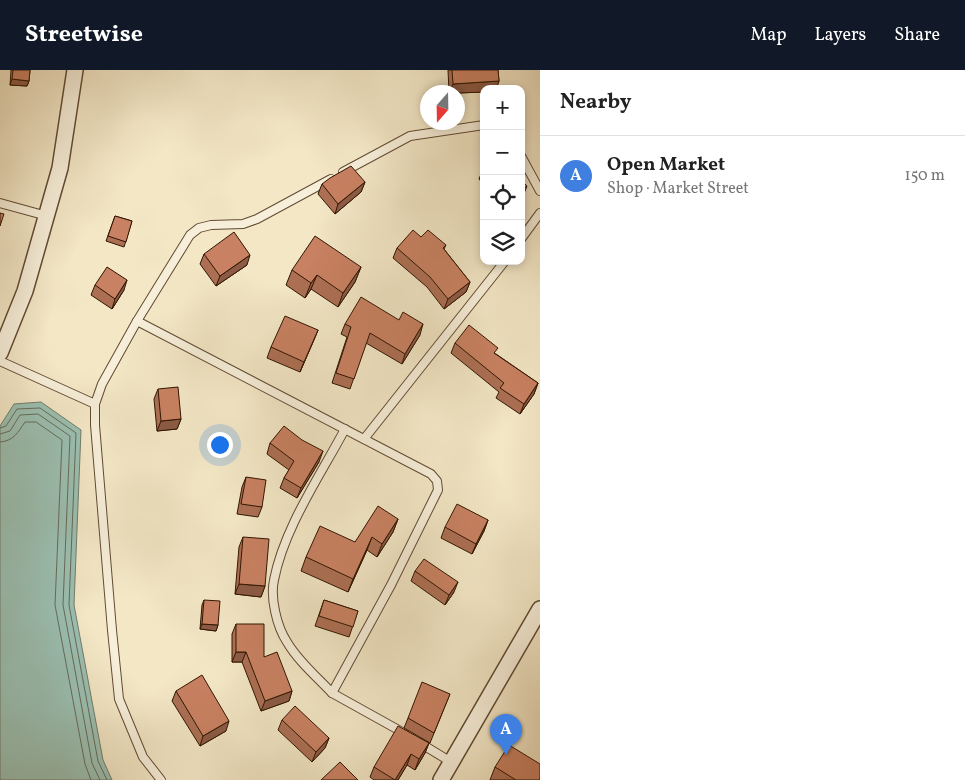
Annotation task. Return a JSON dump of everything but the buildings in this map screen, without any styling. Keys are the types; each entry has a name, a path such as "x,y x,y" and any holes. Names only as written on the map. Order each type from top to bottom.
{"street":[{"path":"0,353 25,291 60,168 75,70"},
{"path":"441,780 540,609"}],"lane":[{"path":"162,780 143,757 119,699 95,425 95,404 102,384 137,321 190,235 199,228 211,225 243,224 257,219 410,136 480,126"},
{"path":"525,163 540,191"},
{"path":"0,203 47,216"},
{"path":"525,234 540,213"},
{"path":"364,439 502,265"},
{"path":"137,321 431,474 437,481 438,490 391,585 332,693"},
{"path":"0,362 95,404"},
{"path":"345,429 288,534 274,580 274,606 286,641 295,654 332,693 451,762"}],"water":[{"path":"41,402 81,430 74,605 103,760 112,780 0,780 0,426 14,404"}],"place":[{"name":"Open Market","path":"506,755"}]}
